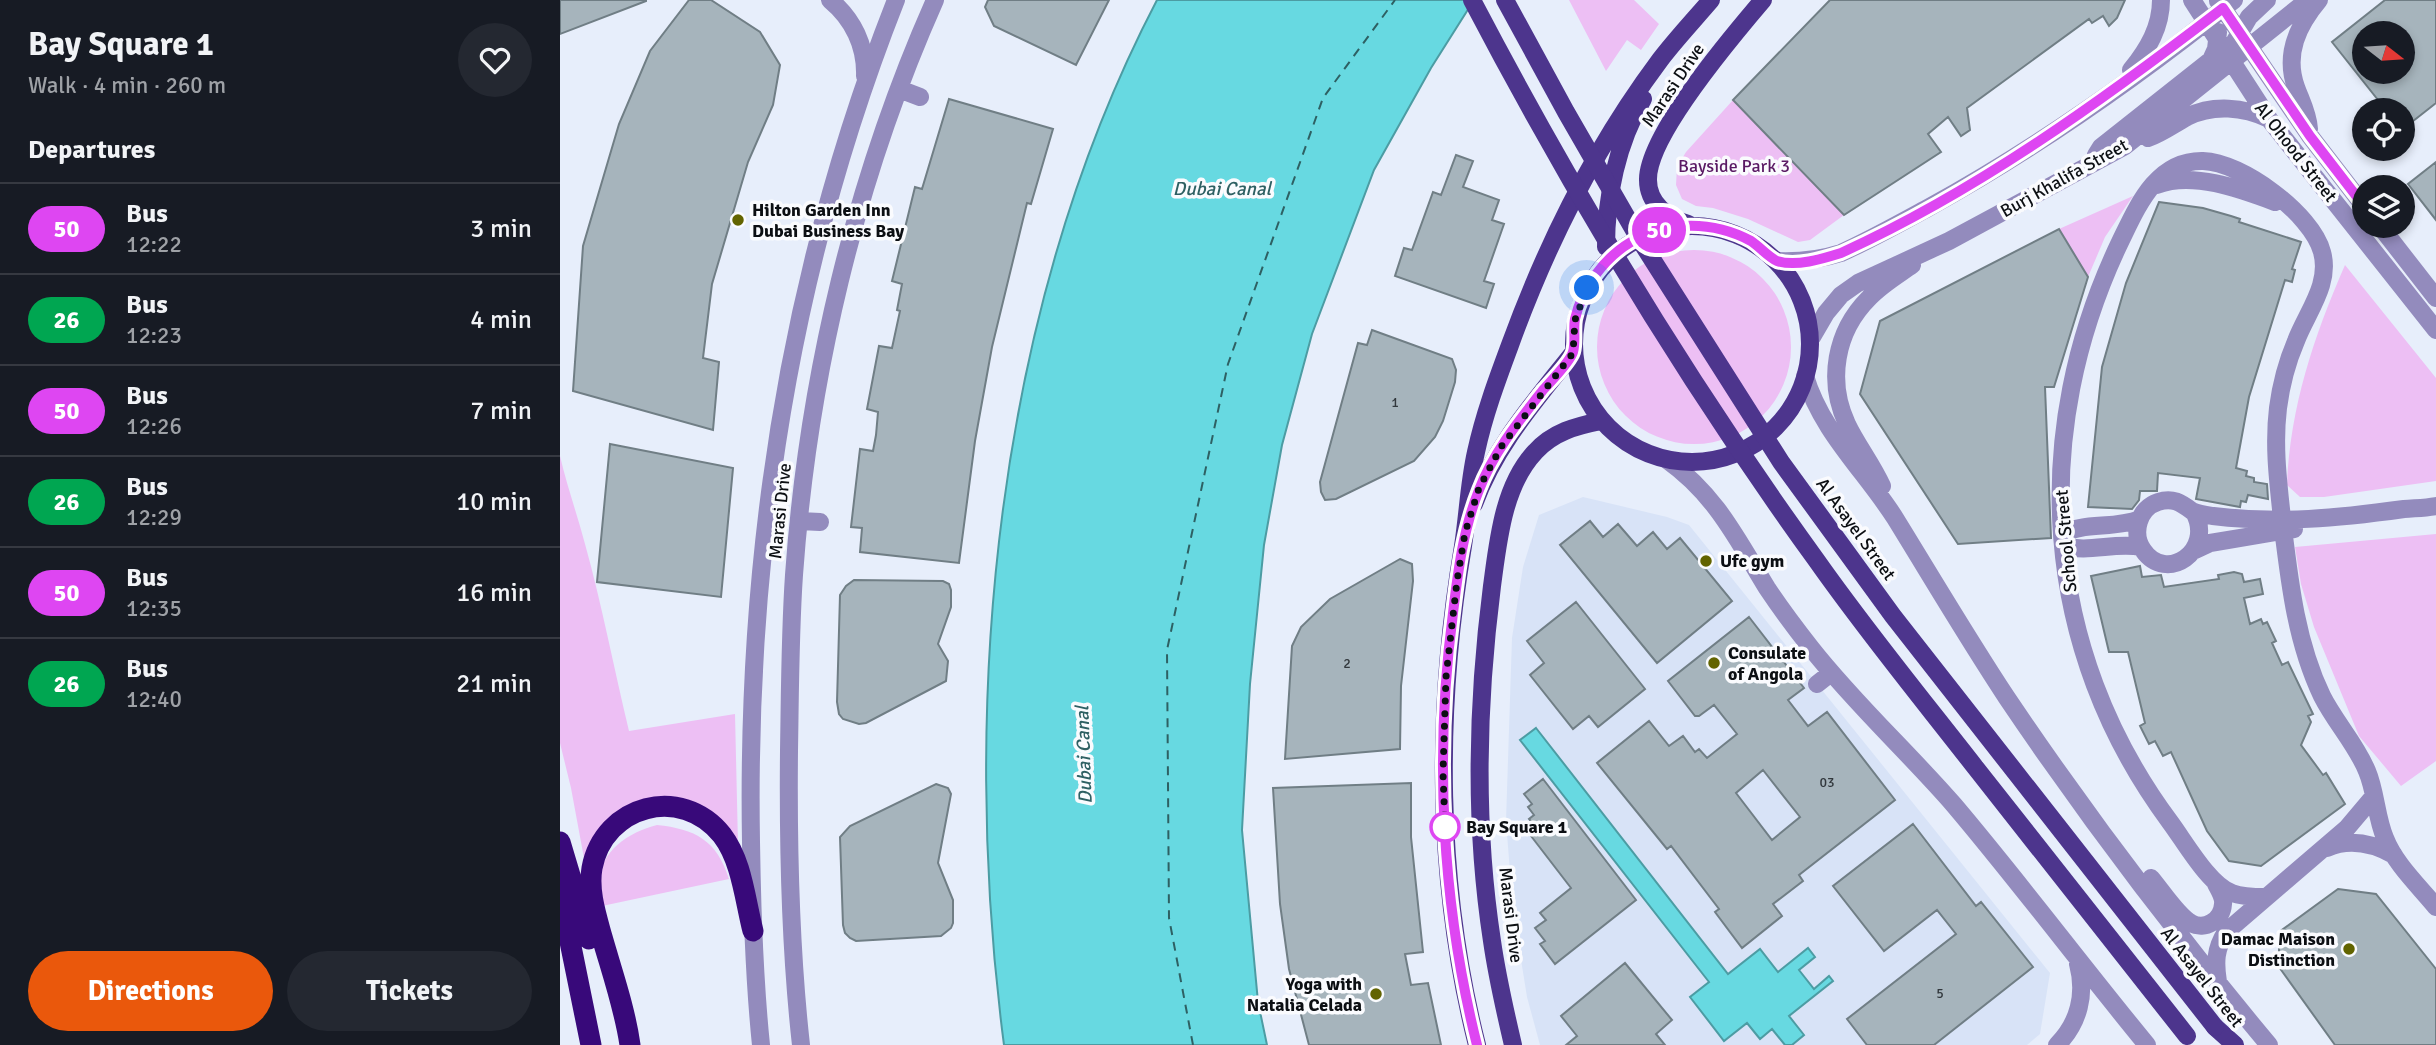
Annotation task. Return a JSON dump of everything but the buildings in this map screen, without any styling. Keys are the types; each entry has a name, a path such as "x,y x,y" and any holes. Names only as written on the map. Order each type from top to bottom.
{"highway":[{"path":"630,1045 592,890 596,853 605,836 617,823 633,813 664,806 691,812 714,826 731,849 738,867 753,931"},
{"path":"560,842 621,1045"},
{"path":"569,876 564,893 565,917 591,1045"}],"main road":[{"path":"1472,0 1535,118 1611,250 1687,372 1759,479 1870,634 2191,1042"},
{"name":"Al Asayel Street","path":"1505,0 1566,113 1644,247 1789,472 1893,616 2228,1045"},
{"name":"Marasi Drive","path":"1677,41 1711,0"},
{"name":"Marasi Drive","path":"1692,225 1675,220 1661,210 1651,196 1648,180 1651,163 1662,136 1689,95 1763,0"},
{"path":"1606,261 1606,228 1616,165 1640,104 1677,41"},
{"path":"1477,1045 1460,966 1451,903 1443,773 1448,653 1471,479 1482,426 1542,263 1600,150 1661,59 1677,41"},
{"path":"1692,225 1715,227 1737,234 1776,261 1791,280 1802,303 1812,337 1805,376 1794,403 1776,427 1752,445 1725,457 1696,462 1667,460 1631,446 1601,421 1582,389 1573,353 1575,320 1587,288 1606,261 1631,242 1660,229 1692,225"},
{"path":"1465,533 1479,488 1501,447 1573,353"},
{"name":"Marasi Drive","path":"1513,1045 1492,941 1484,873 1480,778 1483,668 1498,546 1514,488 1534,453 1565,430 1601,421"},
{"path":"2215,1027 2235,1045"}],"street":[{"path":"830,0 846,16 859,40 865,67 862,94"},
{"name":"Marasi Drive","path":"761,1045 753,931 751,775 752,679 762,547 773,463 798,321 831,196 862,94 896,0"},
{"name":"Marasi Drive","path":"802,1045 791,930 789,838 791,632 807,453 831,324 857,219 899,89 935,0"},
{"path":"2102,100 2142,57 2158,25 2161,0"},
{"name":"Al Ohood Street","path":"2192,0 2269,119 2436,330"},
{"path":"2232,62 2239,32 2249,17 2267,0"},
{"name":"Burj Khalifa Street","path":"1812,337 1826,313 1841,295 1858,283 1949,241 2125,146 2308,0"},
{"path":"2310,136 2308,116 2293,77 2292,55 2301,24 2319,0"},
{"path":"1776,261 1820,260 1862,244 2011,160 2102,100 2206,22 2225,3"},
{"path":"2087,167 2101,148 2211,60 2216,49 2225,3"},
{"name":"Al Ohood Street","path":"2225,3 2239,32 2310,136 2352,190"},
{"path":"899,89 920,97"},
{"path":"2125,146 2155,136 2187,117 2206,111 2231,108 2256,113 2269,119"},
{"name":"School Street","path":"2216,884 2148,791 2107,714 2078,632 2063,540 2060,492 2062,439 2077,360 2104,279 2148,190 2165,172 2176,166 2200,161 2211,162 2254,181 2291,208 2315,235 2322,249 2325,264 2323,280 2296,340 2278,405 2276,472 2291,596 2310,664 2323,697 2367,772 2385,839 2394,855"},
{"path":"2389,238 2436,298"},
{"path":"1893,516 1874,469 1841,409 1837,392 1837,358 1841,341 1850,324 1870,297 1949,241"},
{"name":"Al Asayel Street","path":"1805,376 1822,416 1893,516 2007,698 2101,830 2219,986 2269,1045"},
{"path":"1667,460 1695,482 1728,521 1824,678 1951,802 2147,1045"},
{"path":"2283,526 2194,512 2179,501 2160,501 2144,511 2137,537 2147,556 2167,564 2178,562 2210,543 2283,526 2429,507"},
{"path":"2194,512 2200,529 2195,550"},
{"path":"2140,519 2108,527 2075,529 2063,540 2078,549 2141,547"},
{"path":"800,521 820,522"},
{"path":"2108,527 2110,546"},
{"path":"2219,986 2216,956 2221,940 2233,926 2359,816 2374,796"},
{"path":"2101,830 2136,860 2190,923 2207,925 2216,921 2221,914 2222,896 2216,884"},
{"path":"2322,850 2336,844 2366,843 2394,855 2436,908"},
{"path":"2216,884 2237,895 2266,897"},
{"path":"2057,1045 2073,1025 2079,1009 2081,976 2077,960"},
{"path":"2112,1002 2120,1020 2137,1045"}],"shaded area":[{"path":"1583,497 1667,517 1689,525 2050,973 2040,1034 2027,1045 1540,1045 1527,997 1513,910 1506,821 1512,638 1523,567 1539,515"}],"green space":[{"path":"1569,0 1634,0 1659,24 1641,50 1627,40 1606,71"},
{"name":"Bayside Park 3","path":"1733,100 1844,215 1810,240 1798,242 1748,219 1713,208 1696,206 1682,199 1676,185 1677,167 1686,152"},
{"path":"2133,196 2105,237 2088,277 2059,229"},
{"path":"1694,250 1731,258 1762,279 1783,310 1791,347 1783,384 1762,415 1731,436 1694,444 1657,436 1626,415 1605,384 1597,347 1605,310 1626,279 1657,258"},
{"path":"2345,265 2436,378 2436,481 2324,497 2300,497 2287,485 2298,400 2323,318"},
{"path":"560,456 591,567 629,731 735,714 738,844 652,798 586,869 560,743"},
{"path":"2436,534 2436,761 2401,786 2359,736 2314,627 2301,584 2295,547"},
{"path":"657,825 683,830 703,839 718,855 729,879 602,906 600,872 610,853 626,838"}],"water":[{"name":"Dubai Canal","path":"1157,0 1474,0 1431,68 1374,170 1312,334 1282,445 1264,545 1250,684 1242,830 1258,1002 1267,1045 1004,1045 991,914 986,781 990,645 1003,510 1026,376 1058,246 1102,120"},
{"path":"1536,728 1728,974 1760,949 1778,972 1808,948 1815,957 1799,970 1814,989 1829,976 1833,981 1789,1016 1804,1035 1792,1045 1785,1045 1772,1029 1760,1039 1747,1023 1724,1041 1690,997 1709,982 1520,740"}],"ferry route":[{"path":"1193,1045 1169,918 1167,650 1228,364 1323,98 1395,0"}],"bus line":[{"name":"50","path":"1477,1045 1460,966 1451,903 1445,822 1444,725 1448,653 1457,581 1465,533 1479,488 1514,427 1573,353 1575,320 1587,288 1606,261 1631,242 1660,229 1692,225 1715,227 1737,234 1776,261 1820,260 1841,253 1964,188 2057,131 2223,8 2310,136 2352,190"}],"place":[{"name":"Hilton Garden Inn Dubai Business Bay","path":"738,220"},
{"name":"Ufc gym","path":"1706,561"},
{"name":"Consulate of Angola","path":"1714,663"},
{"name":"Bay Square 1","path":"1445,827"},
{"name":"Damac Maison Distinction","path":"2349,949"},
{"name":"Yoga with Natalia Celada","path":"1376,994"}],"route":[{"path":"1445,827 1443,773 1446,677 1457,581 1471,510 1489,467 1501,447 1573,353 1575,320 1587,288"}]}
